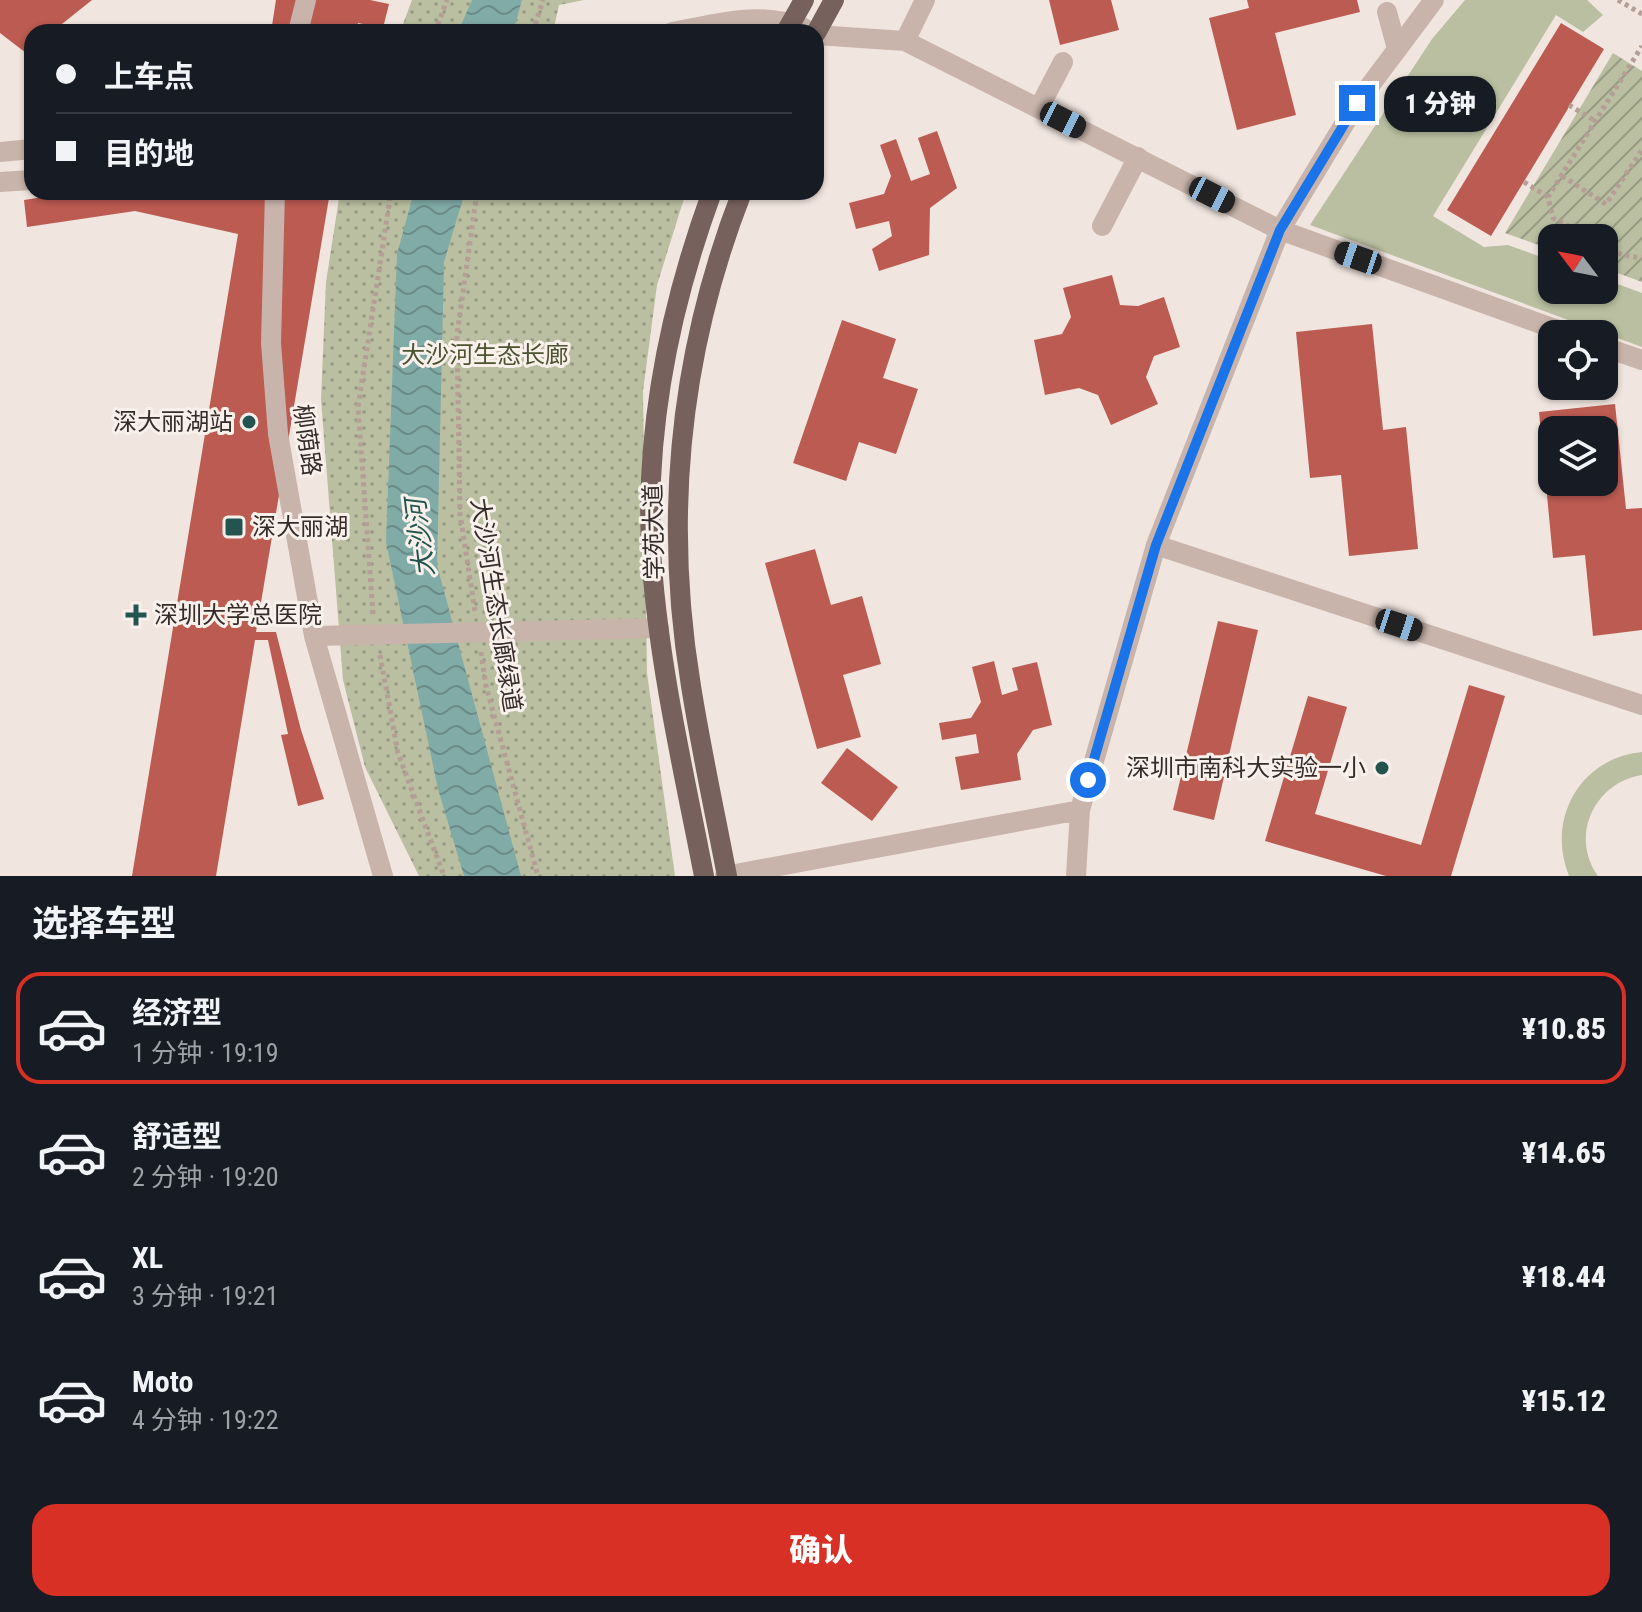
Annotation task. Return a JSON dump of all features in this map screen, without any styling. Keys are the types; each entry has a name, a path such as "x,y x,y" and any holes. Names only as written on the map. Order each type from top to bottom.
{"main road":[{"path":"791,24 804,0"},
{"path":"819,24 834,0"},
{"name":"学苑大道","path":"704,876 659,628 652,565 651,503 658,392 667,341 680,286 709,200"},
{"name":"学苑大道","path":"726,876 690,684 678,564 678,504 680,442 690,370 720,248 739,200"}],"street":[{"path":"300,24 306,0"},
{"path":"905,41 925,0"},
{"path":"1076,876 1080,810 1156,545 1280,230 1357,103 1434,0"},
{"path":"1387,12 1397,49"},
{"path":"718,24 759,17 780,24"},
{"path":"824,34 905,41 1280,230 1538,323"},
{"path":"1039,108 1063,62"},
{"path":"0,152 24,150"},
{"path":"1102,226 1138,157"},
{"path":"0,182 24,180"},
{"name":"柳荫路","path":"275,200 271,343 278,434 321,635 383,876"},
{"path":"1618,352 1642,360"},
{"path":"1156,545 1642,705"},
{"path":"321,635 659,628"},
{"path":"726,876 1080,810"}],"path":[{"path":"438,24 447,0"},
{"path":"536,24 543,0"},
{"path":"1618,0 1642,14"},
{"path":"1548,197 1640,54 1642,46"},
{"path":"1569,105 1595,121"},
{"path":"1562,176 1606,204 1642,150"},
{"path":"1524,182 1548,197 1553,218 1564,224"},
{"path":"373,615 358,407 390,200"},
{"name":"大沙河生态长廊绿道","path":"476,200 457,335 460,514 477,623"},
{"path":"1618,253 1642,258"},
{"name":"大沙河生态长廊绿道","path":"479,639 486,686 538,876"},
{"path":"378,646 398,753 444,876"}],"green space":[{"path":"412,0 584,0 559,5 555,24 403,24"},
{"path":"1465,0 1587,0 1603,15 1583,32 1556,15 1433,216 1484,247 1508,245 1538,256 1538,304 1618,304 1618,284 1642,293 1642,347 1618,338 1618,320 1569,320 1310,225 1432,39"},
{"path":"1613,53 1642,71 1642,282 1618,273 1618,224 1538,224 1538,245 1505,233"},
{"name":"大沙河生态长廊","path":"339,200 684,200 657,285 643,391 647,673 675,876 419,876 365,767 343,680 321,399 326,282"},
{"path":"1642,752 1642,775 1611,788 1592,813 1586,844 1598,876 1569,876 1563,855 1562,833 1574,795 1601,766"}],"water":[{"path":"472,0 522,0 515,24 462,24"},
{"name":"大沙河","path":"412,200 463,200 444,262 437,565 521,876 464,876 438,789 386,542 397,254"}],"building":[{"path":"0,0 92,0 62,24 24,24 24,51 0,33"},
{"path":"276,0 370,0 389,4 384,24 272,24"},
{"path":"1049,0 1111,0 1119,30 1060,45"},
{"path":"1247,0 1357,0 1360,12 1275,33 1296,115 1237,130 1209,18 1249,8"},
{"path":"1561,23 1604,49 1491,236 1447,210"},
{"path":"937,131 957,188 930,208 929,255 879,271 872,249 892,236 889,221 856,229 849,203 884,194 891,176 880,145 896,139 911,181 930,174 918,138"},
{"name":"深大丽湖站","path":"24,200 329,200 256,632 276,632 301,730 324,799 298,806 281,735 288,734 268,640 255,640 216,876 132,876 238,234 135,211 27,227"},
{"path":"1112,275 1120,305 1138,306 1164,297 1180,347 1154,356 1146,377 1158,404 1111,425 1098,395 1079,388 1045,395 1034,340 1062,334 1071,317 1063,288"},
{"path":"842,320 896,339 883,378 918,389 896,454 859,442 846,481 793,463"},
{"path":"1372,324 1383,430 1406,427 1418,549 1349,556 1341,475 1310,478 1296,332"},
{"path":"1615,404 1616,416 1539,416 1539,412"},
{"path":"1618,433 1626,509 1642,508 1642,630 1593,636 1585,555 1553,558 1547,496 1618,496"},
{"path":"815,549 831,605 862,596 881,664 843,675 861,737 817,749 765,563"},
{"path":"1218,621 1258,630 1214,820 1173,810"},
{"path":"994,661 1002,695 1018,690 1012,668 1037,662 1052,725 1033,730 1017,754 1021,780 961,790 955,757 979,753 976,734 942,740 939,723 971,718 981,702 972,667"},
{"path":"1469,685 1505,696 1451,876 1386,876 1265,841 1308,696 1347,707 1315,814 1421,845"},
{"path":"847,748 898,787 872,821 821,783"}],"place":[{"name":"深大丽湖站","path":"249,422"},
{"name":"深大丽湖","path":"234,527"},
{"name":"深圳大学总医院","path":"136,615"},
{"name":"深圳市南科大实验一小","path":"1382,768"}],"route":[{"path":"1088,780 1156,545 1280,230 1357,103"}]}
